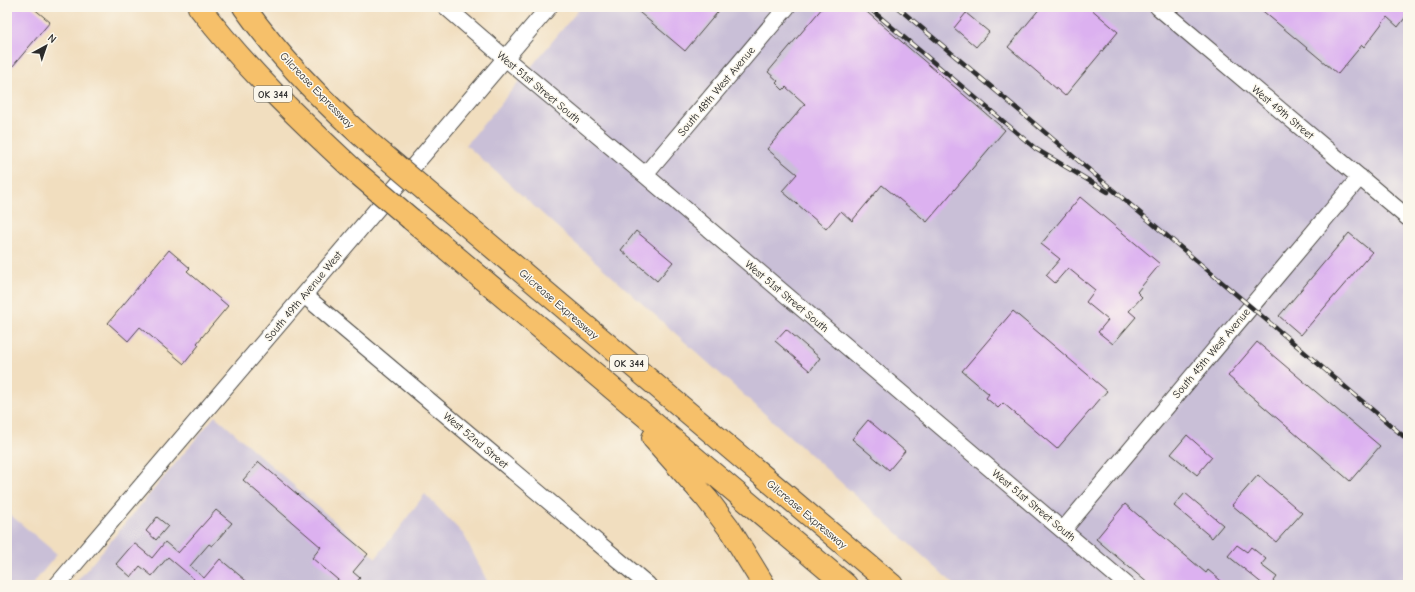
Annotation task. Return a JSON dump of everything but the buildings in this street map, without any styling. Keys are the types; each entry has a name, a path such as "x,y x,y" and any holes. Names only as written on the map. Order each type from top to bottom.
{"highway":[{"name":"OK 344","path":"199,7 258,79 357,173 846,585"},
{"name":"Gilcrease Expressway","path":"244,7 270,40 306,80 373,146 892,585"},
{"path":"602,380 712,505 744,550 764,585"}],"street":[{"name":"West 51st Street South","path":"446,7 1127,585"},
{"name":"South 49th Avenue West","path":"58,585 549,7"},
{"name":"South 48th West Avenue","path":"645,175 787,7"},
{"name":"West 49th Street","path":"1158,7 1408,218"},
{"name":"South 45th West Avenue","path":"1063,530 1360,177"},
{"name":"West 52nd Street","path":"304,295 648,585"}],"shaded area":[{"path":"581,7 1408,7 1408,585 955,585 466,145"},
{"path":"215,416 376,558 425,494 464,535 489,585 74,585"},
{"path":"7,512 57,554 32,585 7,585"}],"railway":[{"path":"868,7 1036,149 1108,192"},
{"path":"897,7 1408,440"}]}
